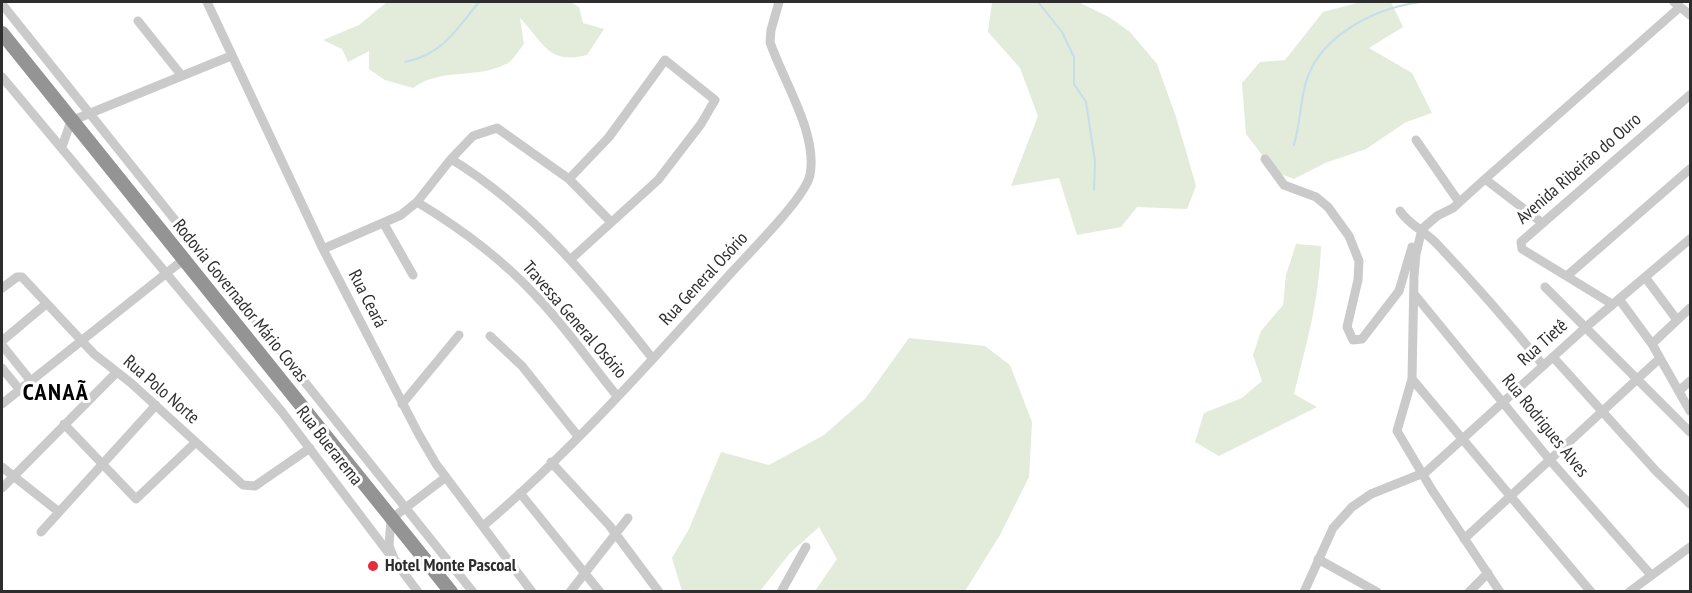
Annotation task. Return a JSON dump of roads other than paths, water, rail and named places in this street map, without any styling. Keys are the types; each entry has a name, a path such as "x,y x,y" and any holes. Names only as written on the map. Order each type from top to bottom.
{"highway":[{"name":"Rodovia Governador Mário Covas","path":"2,33 451,591"}],"street":[{"name":"Rua Ceará","path":"207,2 323,249 402,404 446,477 532,591"},
{"name":"Rua General Osório","path":"483,526 520,493 653,359 766,235 807,184 811,145 770,42 779,2"},
{"path":"2,4 473,591"},
{"path":"1500,591 1421,474 1396,431 1412,379 1416,295 1414,276 1422,229 1459,202 1677,4 1690,15"},
{"path":"138,21 182,76"},
{"path":"62,147 71,121 231,56"},
{"path":"569,178 609,137 665,60 716,100 701,124 658,180 571,259"},
{"name":"Rua Buerarema","path":"2,77 167,272 310,448 418,591"},
{"name":"Avenida Ribeirão do Ouro","path":"1690,95 1541,222 1521,242 1520,246 1616,302 1652,344 1690,411"},
{"path":"323,249 384,224 417,202 451,159 473,136 497,128 569,178 612,222"},
{"path":"1416,140 1459,202"},
{"path":"451,159 495,189 571,259 653,359"},
{"path":"1265,159 1284,185 1316,197 1328,207 1349,236 1359,261 1358,280 1347,327 1353,340 1362,339 1399,291 1412,248 1419,243"},
{"path":"1568,275 1690,168"},
{"path":"1485,179 1541,222"},
{"name":"Travessa General Osório","path":"417,202 459,228 517,276 555,318 617,396"},
{"path":"1400,211 1406,220 1422,229 1494,305 1543,365"},
{"path":"384,224 413,275"},
{"name":"Rua Tietê","path":"1304,591 1333,528 1352,507 1371,494 1421,474 1586,327 1645,277 1689,244"},
{"path":"2,404 80,339 183,260"},
{"name":"Rua Polo Norte","path":"2,288 17,277 22,278 116,373 156,405 243,485 255,486 310,448"},
{"path":"1645,277 1677,320"},
{"path":"1545,286 1690,432"},
{"path":"215,298 231,291"},
{"name":"Rua Rodrigues Alves","path":"1416,295 1549,459 1651,575"},
{"path":"30,380 2,343 46,304"},
{"path":"1652,344 1690,308"},
{"path":"402,404 459,335"},
{"path":"490,336 522,366 578,435"},
{"path":"1553,357 1601,412 1690,504"},
{"path":"1464,539 1659,359"},
{"path":"2,368 19,389"},
{"path":"2,488 116,373"},
{"path":"1412,379 1591,591"},
{"path":"1679,391 1690,381"},
{"path":"41,531 156,405"},
{"path":"64,424 135,499 196,442"},
{"path":"551,462 616,534 659,591"},
{"path":"2,466 12,477 59,512"},
{"path":"428,563 402,565 395,561 390,546 391,519 446,477"},
{"path":"520,493 600,591"},
{"path":"570,591 628,518"},
{"path":"781,591 806,546"},
{"path":"1629,591 1690,547"},
{"path":"1318,559 1363,588 1377,591"},
{"path":"1468,591 1488,573"}],"waterway":[{"path":"405,62 429,53 448,40 479,2"},
{"path":"1038,2 1062,32 1074,57 1074,84 1086,102 1095,161 1094,190"},
{"path":"1294,145 1304,90 1310,72 1332,41 1348,29 1383,11 1420,2"}],"place":[{"name":"Hotel Monte Pascoal","path":"373,566"}],"district":[{"name":"CANAÃ","path":"56,393"}]}
